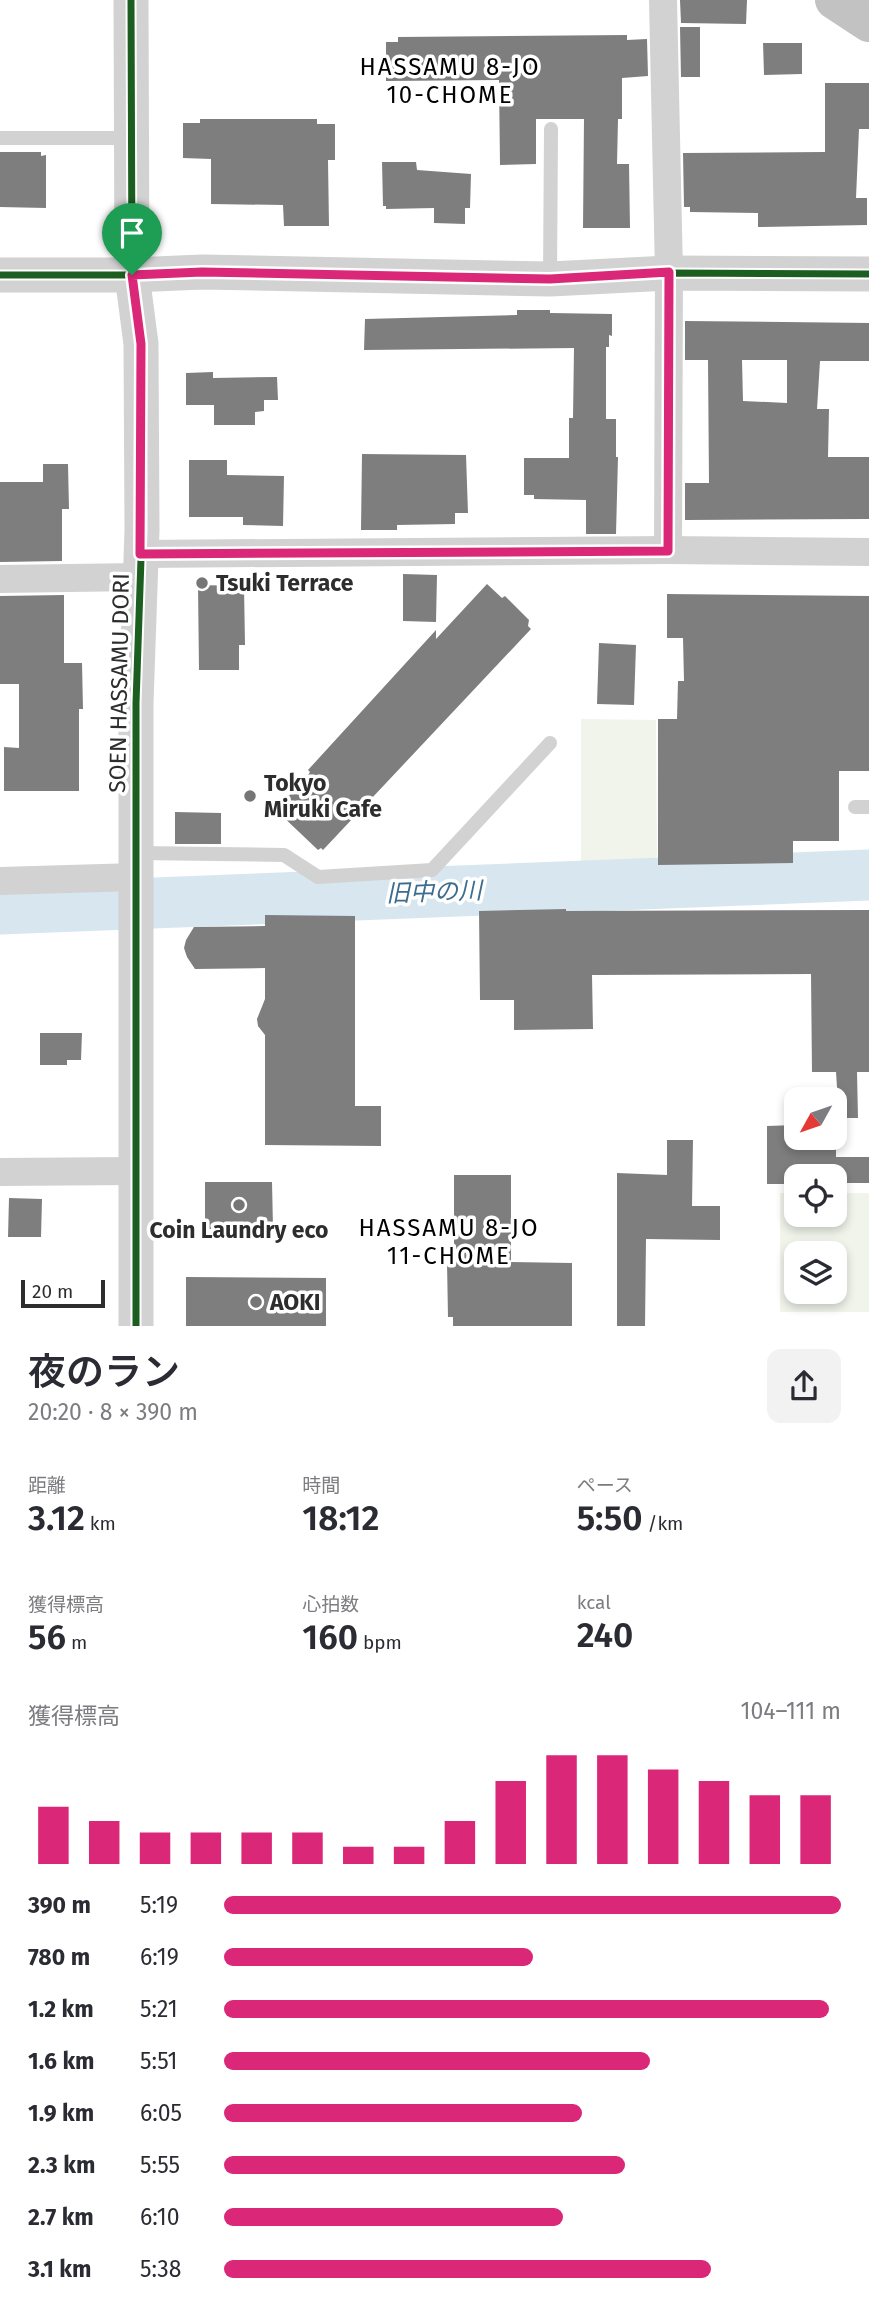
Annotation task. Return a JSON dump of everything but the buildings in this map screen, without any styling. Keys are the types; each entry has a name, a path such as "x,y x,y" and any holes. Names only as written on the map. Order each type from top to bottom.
{"highway":[{"path":"834,0 869,23"}],"street":[{"name":"SOEN HASSAMU DORI","path":"131,0 132,275 141,344 140,566 136,702 136,1326"},
{"path":"663,0 669,272 668,551"},
{"path":"0,275 202,272 550,279 669,272 869,274"},
{"path":"0,579 140,566 668,551 869,552"},
{"path":"0,881 136,886"},
{"path":"0,1172 135,1171"}],"lane":[{"path":"550,279 551,129"},
{"path":"0,138 131,138"},
{"path":"136,886 284,855 318,877 432,870 550,743"}],"shaded area":[{"path":"581,719 656,720 657,871 581,872"},
{"path":"780,1193 784,1193 784,1227 847,1227 847,1193 869,1193 869,1312 780,1312"}],"waterway":[{"name":"旧中の川","path":"0,909 869,875"}],"cycle path":[{"path":"131,0 132,275 141,344 142,530 136,703 136,1326"},
{"path":"0,275 202,272 550,279 669,273 869,274"}],"place":[{"name":"Tsuki Terrace","path":"202,583"},
{"name":"Tokyo Miruki Cafe","path":"250,796"},
{"name":"Coin Laundry eco","path":"239,1205"},
{"name":"AOKI","path":"256,1302"}],"district":[{"name":"HASSAMU 8-JO 10-CHOME","path":"450,81"},
{"name":"HASSAMU 8-JO 11-CHOME","path":"449,1242"}],"route":[{"path":"202,272 550,279 669,272 668,551 140,554 141,344 132,275 202,272"}]}
